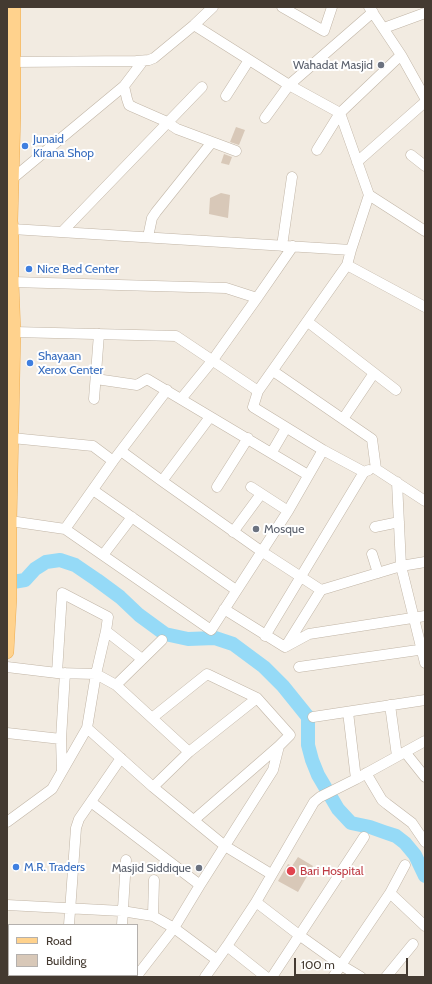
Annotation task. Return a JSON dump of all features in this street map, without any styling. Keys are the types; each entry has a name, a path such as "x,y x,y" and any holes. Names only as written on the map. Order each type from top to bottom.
{"main road":[{"path":"7,652 10,598 12,438 10,369 14,332 10,223 12,180 10,112 14,7"}],"street":[{"path":"13,62 143,61 154,58 213,7"},
{"path":"282,7 324,31 332,7"},
{"path":"265,118 288,85 371,9 401,55 425,98"},
{"path":"384,28 425,13"},
{"path":"194,25 288,85 340,113 369,195 425,231"},
{"path":"317,150 340,113 401,55"},
{"path":"226,96 249,60"},
{"path":"12,180 124,86 143,61"},
{"path":"124,86 129,104 133,107 167,122 177,130 236,151"},
{"path":"62,232 202,87"},
{"path":"357,162 425,102"},
{"path":"148,237 152,218 156,212 212,142"},
{"path":"411,155 425,166"},
{"path":"282,246 292,177"},
{"path":"369,195 347,265 258,391 253,407 323,450 364,472 376,469 425,501"},
{"path":"10,223 62,232 351,250"},
{"path":"181,399 212,361 258,298 293,246"},
{"path":"347,265 425,307"},
{"path":"12,282 226,288 258,298"},
{"path":"308,322 396,390"},
{"path":"14,332 176,336 258,391"},
{"path":"94,398 99,334"},
{"path":"273,371 372,439 376,469"},
{"path":"343,419 374,374"},
{"path":"96,379 137,385 147,379 272,452 308,475"},
{"path":"65,529 113,461 167,390"},
{"path":"162,481 210,417"},
{"path":"272,452 286,428"},
{"path":"12,438 93,446 113,461"},
{"path":"217,487 248,438"},
{"path":"10,521 65,529 211,630 288,511 323,450"},
{"path":"121,451 233,532 300,578 321,590"},
{"path":"266,636 364,472"},
{"path":"397,482 401,566 423,649 425,663"},
{"path":"251,487 288,511"},
{"path":"93,490 236,590"},
{"path":"233,532 261,494"},
{"path":"103,555 132,517"},
{"path":"376,527 399,522"},
{"path":"372,554 378,573"},
{"path":"285,647 321,590 401,566 425,562"},
{"path":"7,822 52,789 87,728 108,617 62,593 62,771"},
{"path":"224,609 285,647"},
{"path":"285,647 309,634 425,616"},
{"path":"106,631 142,659"},
{"path":"116,686 162,640"},
{"path":"299,667 423,649"},
{"path":"7,667 61,673 96,674 116,686 190,752"},
{"path":"152,718 207,674 257,698 290,735 194,820"},
{"path":"153,787 190,752 257,698"},
{"path":"313,717 425,700"},
{"path":"390,705 401,754 425,778"},
{"path":"348,712 356,779"},
{"path":"87,728 153,787 225,846 271,874"},
{"path":"7,733 61,739"},
{"path":"205,977 256,902 314,802 320,797 425,741"},
{"path":"138,974 174,928 273,770 279,746"},
{"path":"69,924 76,828 78,822 121,758"},
{"path":"366,773 385,802 412,823 425,842"},
{"path":"91,802 200,885"},
{"path":"272,977 364,837"},
{"path":"122,924 126,860"},
{"path":"333,977 390,893 405,865"},
{"path":"153,916 154,880"},
{"path":"390,893 425,926"},
{"path":"256,902 299,935 341,965 361,977"},
{"path":"7,905 122,911 153,916 174,928 216,960"},
{"path":"386,977 413,944"},
{"path":"227,946 266,977"}],"building":[{"path":"236,127 245,130 239,145 230,142"},
{"path":"224,154 232,157 229,165 221,163"},
{"path":"221,193 230,195 228,218 209,214 210,198"},
{"path":"298,857 313,866 298,892 278,881 288,864 292,866"}],"waterway":[{"path":"7,583 25,580 35,569 46,562 60,560 75,565 97,580 120,597 139,615 165,634 188,639 215,638 233,644 264,667 283,686 308,717 308,745 312,760 318,775 338,809 351,823 370,827 396,836 405,843 415,855 425,876"}],"place":[{"name":"Wahadat Masjid","path":"381,65"},
{"name":"Junaid Kirana Shop","path":"25,146"},
{"name":"Nice Bed Center","path":"29,269"},
{"name":"Shayaan Xerox Center","path":"30,363"},
{"name":"Mosque","path":"256,529"},
{"name":"M.R. Traders","path":"16,867"},
{"name":"Masjid Siddique","path":"199,868"},
{"name":"Bari Hospital","path":"291,871"}]}
